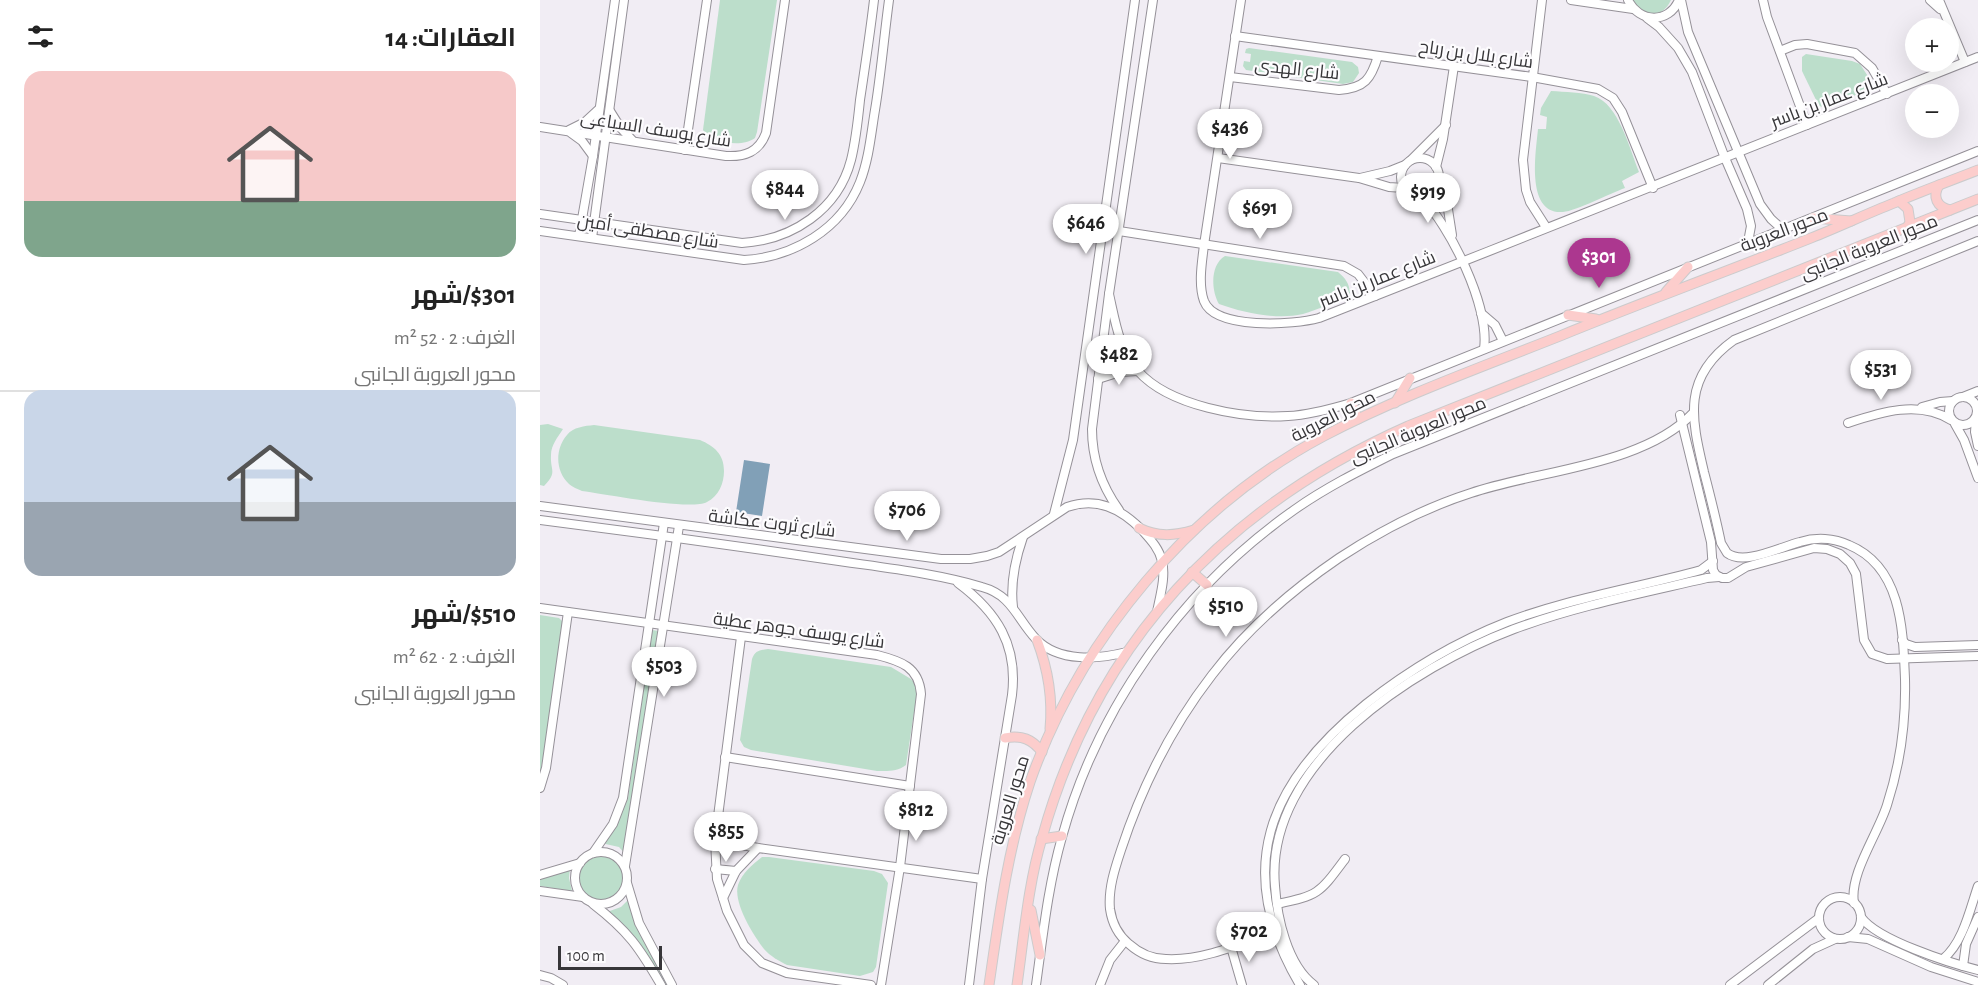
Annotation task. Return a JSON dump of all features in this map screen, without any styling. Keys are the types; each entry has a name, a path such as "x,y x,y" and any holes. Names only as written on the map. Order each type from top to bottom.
{"main road":[{"name":"محور العروبة","path":"989,985 1005,873 1022,811 1049,736 1091,658 1123,611 1162,563 1196,529 1252,482 1286,458 1322,437 1395,403 1978,170"},
{"path":"1939,185 1935,196 1937,201 1940,206 1950,210"},
{"path":"1017,985 1041,839 1060,783 1096,702 1127,652 1157,612 1192,572 1230,536 1286,493 1345,456 1376,441 1978,199"},
{"path":"1899,201 1908,209 1910,222 1907,228"},
{"path":"1813,218 1853,221"},
{"path":"1665,294 1688,267"},
{"path":"1568,315 1599,320"},
{"path":"1395,403 1410,378"},
{"path":"1351,403 1358,419"},
{"path":"1139,528 1161,535 1173,535 1196,529"},
{"path":"1192,572 1207,585"},
{"path":"1037,640 1050,687 1049,736"},
{"path":"1005,738 1016,736 1026,738 1035,743 1042,752"},
{"path":"1041,839 1062,836"},
{"path":"1029,902 1040,955"}],"street":[{"path":"579,236 615,0"},
{"path":"592,238 624,0"},
{"path":"686,150 707,0"},
{"name":"شارع يوسف السباعى","path":"540,127 737,157 747,154 763,142 766,133 785,0"},
{"name":"شارع مصطفى أمين","path":"540,214 742,243 768,241 794,230 822,210 845,176 854,143 874,0"},
{"name":"شارع مصطفى أمين","path":"540,231 744,260 774,256 816,237 847,207 859,184 867,155 878,93 889,0"},
{"path":"1054,514 1073,440 1135,0"},
{"path":"1119,510 1104,486 1094,458 1092,429 1109,294 1153,0"},
{"name":"شارع عمار بن ياسر","path":"1241,0 1204,245 1201,282 1204,302 1212,311 1223,317 1277,324 1298,323 1319,318 1546,227 1653,188 1737,152 1978,57"},
{"path":"1542,0 1524,150 1524,181 1530,202 1546,227"},
{"path":"1571,0 1633,9 1659,27 1686,59 1750,217 1748,242"},
{"path":"1628,0 1633,9"},
{"path":"1647,18 1668,14 1680,0"},
{"path":"1680,0 1689,32 1737,152 1765,212 1782,229"},
{"path":"1763,0 1767,17 1807,125"},
{"path":"1930,0 1942,10"},
{"path":"1939,0 1965,62"},
{"name":"شارع بلال بن رباح","path":"1235,36 1532,77 1598,89 1613,98 1622,112 1653,188"},
{"path":"1780,51 1807,44 1855,53 1872,68 1887,94"},
{"name":"شارع الهدى","path":"1230,76 1339,90 1352,89 1369,78 1378,56"},
{"path":"1452,240 1449,209 1436,167 1446,124 1454,66"},
{"path":"864,81 879,82"},
{"path":"862,90 878,93"},
{"path":"593,156 582,141 567,131 585,122 599,108"},
{"path":"610,111 633,141"},
{"path":"1446,124 1408,163 1401,179 1408,193 1420,196 1438,216 1452,240 1481,313 1485,334 1484,349"},
{"path":"1109,294 1117,332 1138,371 1176,398 1217,409 1254,415 1287,416 1311,413 1351,403 1978,151"},
{"path":"1218,158 1359,178 1389,187 1404,188"},
{"path":"1359,178 1374,176 1425,159 1436,167"},
{"path":"1420,196 1433,191 1439,179"},
{"path":"1105,213 1121,216"},
{"name":"محور العروبة الجانبى","path":"1036,985 1048,895 1062,836 1086,769 1118,705 1159,641 1207,585 1235,557 1294,510 1334,484 1393,454 1978,220"},
{"path":"1103,228 1111,226 1119,231 1344,266 1358,274 1375,296"},
{"path":"1978,241 1734,340 1720,351 1703,373 1696,391 1693,413 1695,436 1721,543 1727,553 1736,558 1742,558 1813,539 1835,540 1856,547 1876,562 1892,586 1898,606 1904,658 1904,714 1895,776 1881,822 1855,878 1854,903 1867,924 1880,932 1943,959 1978,970"},
{"path":"1481,313 1495,325 1503,341"},
{"path":"1098,379 1126,371 1138,371"},
{"path":"1848,423 1887,412 1953,401 1978,391"},
{"path":"1963,397 1972,400 1975,404 1977,414 1975,432 1978,446"},
{"path":"1953,401 1948,410 1965,440 1978,478"},
{"path":"1921,408 1934,411 1953,422 1967,425 1977,414"},
{"path":"1274,932 1231,947 1166,960 1140,953 1125,941 1110,911 1110,893 1118,861 1140,797 1161,753 1195,697 1219,666 1260,621 1285,599 1330,565 1376,535 1438,505 1481,489 1624,453 1658,439 1682,425 1693,413"},
{"path":"1680,416 1712,542 1713,570 1719,577"},
{"name":"شارع ثروت عكاشة","path":"540,506 664,524 957,560 999,552 1054,514 1079,503 1093,504 1119,510 1154,543 1162,563"},
{"path":"559,522 562,516 561,509"},
{"path":"570,524 571,510"},
{"name":"شارع ثروت عكاشة","path":"540,520 921,573 998,592 1013,607 1037,640 1062,653 1091,658 1127,652"},
{"path":"540,875 579,863 593,853 613,824 623,798 664,524"},
{"path":"672,985 639,923 627,883 625,866 680,526"},
{"path":"1013,607 1014,566 1023,537"},
{"path":"1314,985 1305,977 1289,948 1281,926 1277,904 1271,893 1278,837 1289,805 1320,759 1354,724 1407,685 1456,656 1513,629 1573,611 1707,578 1728,578 1746,567 1807,549 1821,548 1834,551 1850,563 1856,574 1864,640 1868,650 1881,659 1978,656"},
{"path":"1299,985 1274,932 1266,867 1270,834 1289,785 1338,727 1402,677 1453,647 1521,617 1701,570 1713,561"},
{"path":"1157,612 1162,563"},
{"path":"955,581 977,597 1005,636 1011,654 1013,683 982,879 969,985"},
{"name":"شارع يوسف جوهر عطية","path":"540,608 877,655 899,661 910,668 917,676 921,694 900,867 881,985"},
{"path":"540,788 546,768 568,612"},
{"path":"741,637 715,840 715,869 727,911 744,945 762,963 787,973 871,985"},
{"path":"1902,640 1915,647 1978,645"},
{"path":"1402,677 1407,685"},
{"path":"725,757 910,786"},
{"path":"715,840 982,879"},
{"path":"723,898 736,871 758,848"},
{"path":"593,853 612,854 625,866"},
{"path":"1277,904 1308,897 1319,891 1345,859"},
{"path":"579,863 575,877 583,897"},
{"path":"715,869 736,871"},
{"path":"592,903 603,904 614,901 622,894 627,883"},
{"path":"1943,959 1950,953 1957,941 1978,886"},
{"path":"540,891 583,897 613,919 630,937 661,985"},
{"path":"1730,985 1819,918 1823,905 1828,901 1842,897 1854,903"},
{"path":"1848,937 1859,927 1861,917"},
{"path":"1963,966 1966,944 1978,917"},
{"path":"1819,918 1824,931 1836,939"},
{"path":"1768,985 1812,949 1836,939 1848,937 1868,939 1931,968 1978,982"},
{"path":"1100,985 1110,960 1125,941"},
{"path":"1231,947 1242,985"},
{"path":"540,975 563,985"}],"green space":[{"path":"720,0 777,0 757,132 755,138 743,143 720,141 703,130"},
{"path":"1632,0 1671,0 1663,11 1652,14 1641,10"},
{"path":"1249,48 1352,62 1358,67 1359,73 1353,82 1343,84 1246,70 1243,66 1244,61 1250,62 1251,54 1245,53"},
{"path":"1806,54 1860,64 1870,83 1864,92 1823,107 1819,106 1802,71 1802,57"},
{"path":"1551,91 1594,96 1610,108 1622,129 1639,172 1622,181 1625,188 1569,211 1551,210 1543,203 1538,193 1536,180 1536,152 1538,129 1546,129 1547,117 1540,115 1541,108"},
{"path":"1225,256 1338,272 1347,281 1350,293 1347,297 1293,316 1261,315 1229,307 1219,304 1213,285 1214,271"},
{"path":"548,424 563,429 552,448 552,474 544,486 540,485 540,425"},
{"path":"594,425 705,442 717,451 724,465 724,476 720,489 707,502 684,504 647,501 582,491 573,487 561,473 558,460 560,447 572,430"},
{"path":"540,615 559,618 562,621 563,631 540,776"},
{"path":"652,630 659,631 626,855 619,847 601,843 615,827 628,798"},
{"path":"768,649 891,667 911,679 917,693 906,765 896,770 877,771 744,747 740,740 752,659 758,651"},
{"path":"601,856 617,862 623,878 617,894 601,900 585,894 579,878 585,862"},
{"path":"762,857 874,871 882,874 888,883 876,967 873,972 860,976 787,965 766,952 745,918 737,892 742,877"},
{"path":"570,868 569,878 572,891 540,886 540,878"},
{"path":"628,900 640,933 670,985 664,985 634,936 607,912 621,907"}],"water":[{"path":"744,460 770,464 762,516 736,512"}]}
